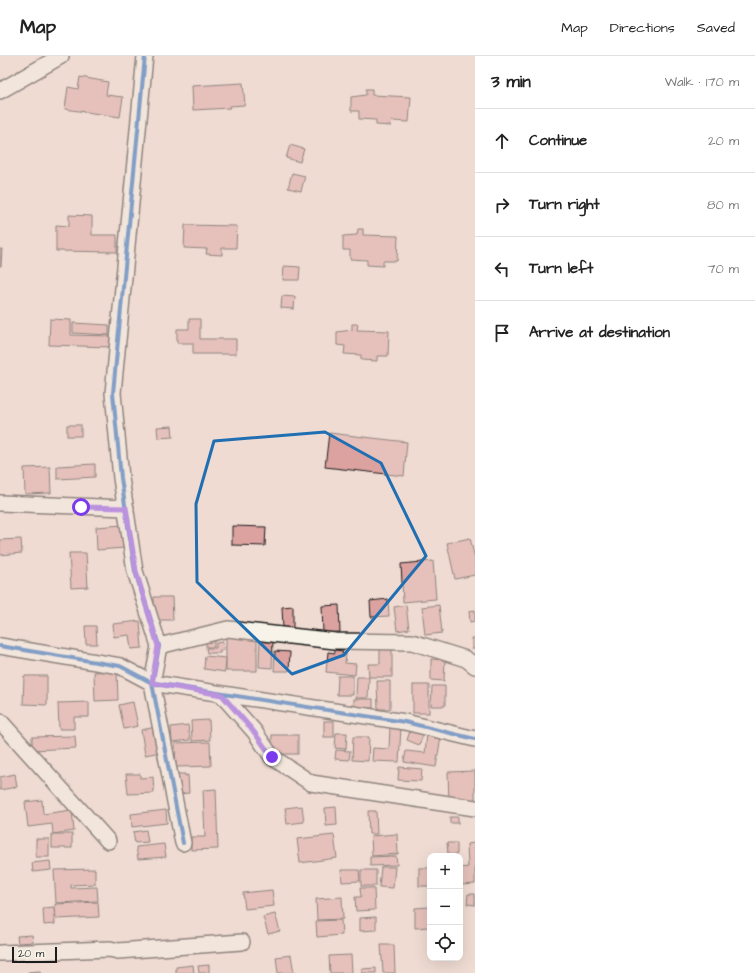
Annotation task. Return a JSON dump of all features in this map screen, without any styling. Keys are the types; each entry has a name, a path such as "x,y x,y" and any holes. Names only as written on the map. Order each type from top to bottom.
{"street":[{"path":"0,91 61,56"},
{"path":"145,56 113,393 121,478 136,571 158,646 152,683 183,843"},
{"path":"0,503 126,508"},
{"path":"158,646 228,630 335,641 412,642 466,659 475,666"},
{"path":"0,646 120,666 152,683 405,722 475,739"},
{"path":"222,695 254,732 272,757 311,783 475,808"},
{"path":"0,721 108,841"},
{"path":"0,953 110,949 118,951 242,942"}],"highlighted area":[{"path":"325,432 381,463 426,556 344,655 292,674 197,582 196,504 214,441"}],"building":[{"path":"80,77 108,82 106,95 123,97 120,117 65,109 68,87 78,89"},
{"path":"243,83 245,105 230,106 230,108 193,110 192,86"},
{"path":"366,89 372,89 372,95 411,97 409,122 392,121 391,126 376,125 376,120 359,119 359,111 351,111 351,97 366,95"},
{"path":"290,145 304,149 300,162 286,158"},
{"path":"292,173 305,176 301,191 288,188"},
{"path":"69,215 92,216 92,235 117,235 117,252 56,251 56,225 69,226"},
{"path":"185,225 237,226 236,248 222,248 222,255 206,254 207,249 184,248"},
{"path":"358,229 363,229 363,235 398,236 397,261 383,261 383,266 367,265 367,260 350,259 350,250 343,250 343,236 357,235"},
{"path":"0,249 2,249 1,266 0,266"},
{"path":"284,266 300,267 299,280 283,280"},
{"path":"282,296 295,297 294,309 281,308"},
{"path":"50,319 71,320 71,335 110,336 110,347 49,345"},
{"path":"189,319 200,319 200,339 236,339 236,354 193,354 193,343 177,343 177,329 189,329"},
{"path":"73,323 109,325 109,335 73,333"},
{"path":"352,324 358,324 357,330 389,331 388,356 377,356 377,361 361,360 361,355 344,354 345,346 337,345 337,332 352,330"},
{"path":"67,425 81,425 81,436 67,436"},
{"path":"172,426 173,437 158,438 157,427"},
{"path":"329,433 407,442 404,476 325,467"},
{"path":"95,464 95,477 57,479 57,466"},
{"path":"50,467 51,493 25,494 24,468"},
{"path":"123,525 125,548 97,550 96,527"},
{"path":"232,526 266,527 265,546 232,545"},
{"path":"470,538 475,559 475,575 455,579 447,543"},
{"path":"21,539 22,553 0,555 0,540"},
{"path":"69,553 86,553 88,587 71,588"},
{"path":"433,561 436,599 403,602 401,564"},
{"path":"154,597 172,597 173,620 154,620"},
{"path":"388,599 389,616 371,617 370,601"},
{"path":"339,605 340,632 323,633 322,606"},
{"path":"406,605 409,629 397,631 394,607"},
{"path":"439,605 442,633 425,635 422,607"},
{"path":"293,606 293,629 283,629 282,607"},
{"path":"475,610 475,621 470,622 469,611"},
{"path":"140,621 142,648 131,649 129,635 114,637 113,624"},
{"path":"85,626 96,626 97,644 86,644"},
{"path":"257,635 257,671 226,671 226,636"},
{"path":"206,636 214,636 214,647 206,647"},
{"path":"260,638 273,639 272,668 259,667"},
{"path":"472,638 475,638 475,649 472,649"},
{"path":"223,642 224,650 220,650 220,653 207,653 206,648 216,648 216,643"},
{"path":"380,647 392,647 392,677 369,677 368,664 380,664"},
{"path":"335,650 343,651 342,654 346,654 345,663 356,664 355,675 326,672 328,652 335,653"},
{"path":"275,651 290,652 289,671 274,671"},
{"path":"205,656 226,658 225,672 204,669"},
{"path":"431,659 445,660 444,681 431,680"},
{"path":"117,671 118,700 95,701 94,672"},
{"path":"24,676 47,676 47,705 23,704"},
{"path":"338,676 353,676 353,695 337,695"},
{"path":"357,677 369,677 368,698 356,698"},
{"path":"377,681 390,681 390,709 378,709"},
{"path":"413,685 429,685 429,713 413,713"},
{"path":"432,686 445,686 445,706 431,706"},
{"path":"354,699 373,699 373,708 354,708"},
{"path":"89,702 89,717 74,717 74,729 59,729 58,703"},
{"path":"133,702 138,726 124,729 119,705"},
{"path":"209,720 210,740 192,741 191,721"},
{"path":"324,721 334,721 334,737 324,737"},
{"path":"188,725 190,740 172,742 171,727"},
{"path":"156,727 161,752 145,755 141,730"},
{"path":"390,727 401,727 399,762 372,761 373,748 389,749"},
{"path":"411,728 424,733 419,745 407,740"},
{"path":"336,733 347,733 346,749 335,748"},
{"path":"427,734 441,736 436,767 404,762 406,751 425,753"},
{"path":"272,735 298,735 298,754 272,754"},
{"path":"75,736 76,748 32,750 32,737"},
{"path":"353,737 369,737 368,761 352,760"},
{"path":"210,742 211,766 176,767 175,743"},
{"path":"336,750 350,751 349,760 335,759"},
{"path":"399,767 422,769 421,781 398,780"},
{"path":"475,771 475,800 449,802 448,772"},
{"path":"15,774 17,787 0,790 0,777"},
{"path":"126,774 140,774 140,778 153,777 154,793 128,794"},
{"path":"177,774 185,774 185,776 188,775 189,793 179,794"},
{"path":"216,789 218,849 191,850 191,837 205,837 203,790"},
{"path":"42,800 43,814 72,810 74,831 53,834 52,824 28,827 25,802"},
{"path":"302,806 304,822 287,824 285,808"},
{"path":"336,807 337,825 326,826 325,808"},
{"path":"166,810 167,823 132,827 131,814"},
{"path":"368,811 376,811 377,834 369,834"},
{"path":"450,817 458,817 458,823 450,823"},
{"path":"146,830 148,842 135,843 133,832"},
{"path":"52,834 72,834 72,848 52,848"},
{"path":"397,834 398,854 372,856 371,836"},
{"path":"334,835 337,858 300,863 297,839"},
{"path":"36,839 49,839 49,857 36,857"},
{"path":"447,843 457,843 457,853 448,853"},
{"path":"475,843 475,884 463,885 463,868 468,867 467,844"},
{"path":"164,844 166,857 138,859 136,847"},
{"path":"396,856 397,865 370,866 370,857"},
{"path":"50,861 51,870 33,872 32,863"},
{"path":"381,867 395,867 393,888 379,887"},
{"path":"419,868 427,868 427,886 419,886"},
{"path":"95,869 95,884 71,885 71,888 97,887 98,901 56,903 54,870"},
{"path":"341,870 359,870 360,881 342,882"},
{"path":"361,870 376,870 376,886 361,886"},
{"path":"360,888 374,888 375,910 356,911 355,897 361,897"},
{"path":"272,890 274,906 245,909 243,893"},
{"path":"468,894 475,894 475,905 467,904"},
{"path":"342,897 343,919 317,920 316,899"},
{"path":"98,902 99,917 56,919 55,904"},
{"path":"54,907 55,924 44,925 43,908"},
{"path":"427,907 427,927 415,928 415,908"},
{"path":"275,914 280,931 268,934 263,917"},
{"path":"376,917 376,930 360,931 360,918"},
{"path":"341,920 342,935 317,937 316,921"},
{"path":"32,935 33,942 18,943 17,936"},
{"path":"381,945 394,945 395,973 383,973"},
{"path":"291,955 294,973 278,973 276,957"},
{"path":"351,955 352,973 330,973 329,956"},
{"path":"193,965 194,973 176,973 176,967"},
{"path":"209,965 209,973 199,973 198,966"},
{"path":"376,968 376,973 362,973 362,969"},
{"path":"40,971 41,973 28,972"}],"cycle path":[{"path":"145,56 113,393 121,478 135,571 159,646 152,683 183,843"},
{"path":"0,646 120,666 152,683 405,722 475,739"}],"route":[{"path":"81,507 126,508 136,571 158,646 152,683 222,695 254,732 272,757"}]}
